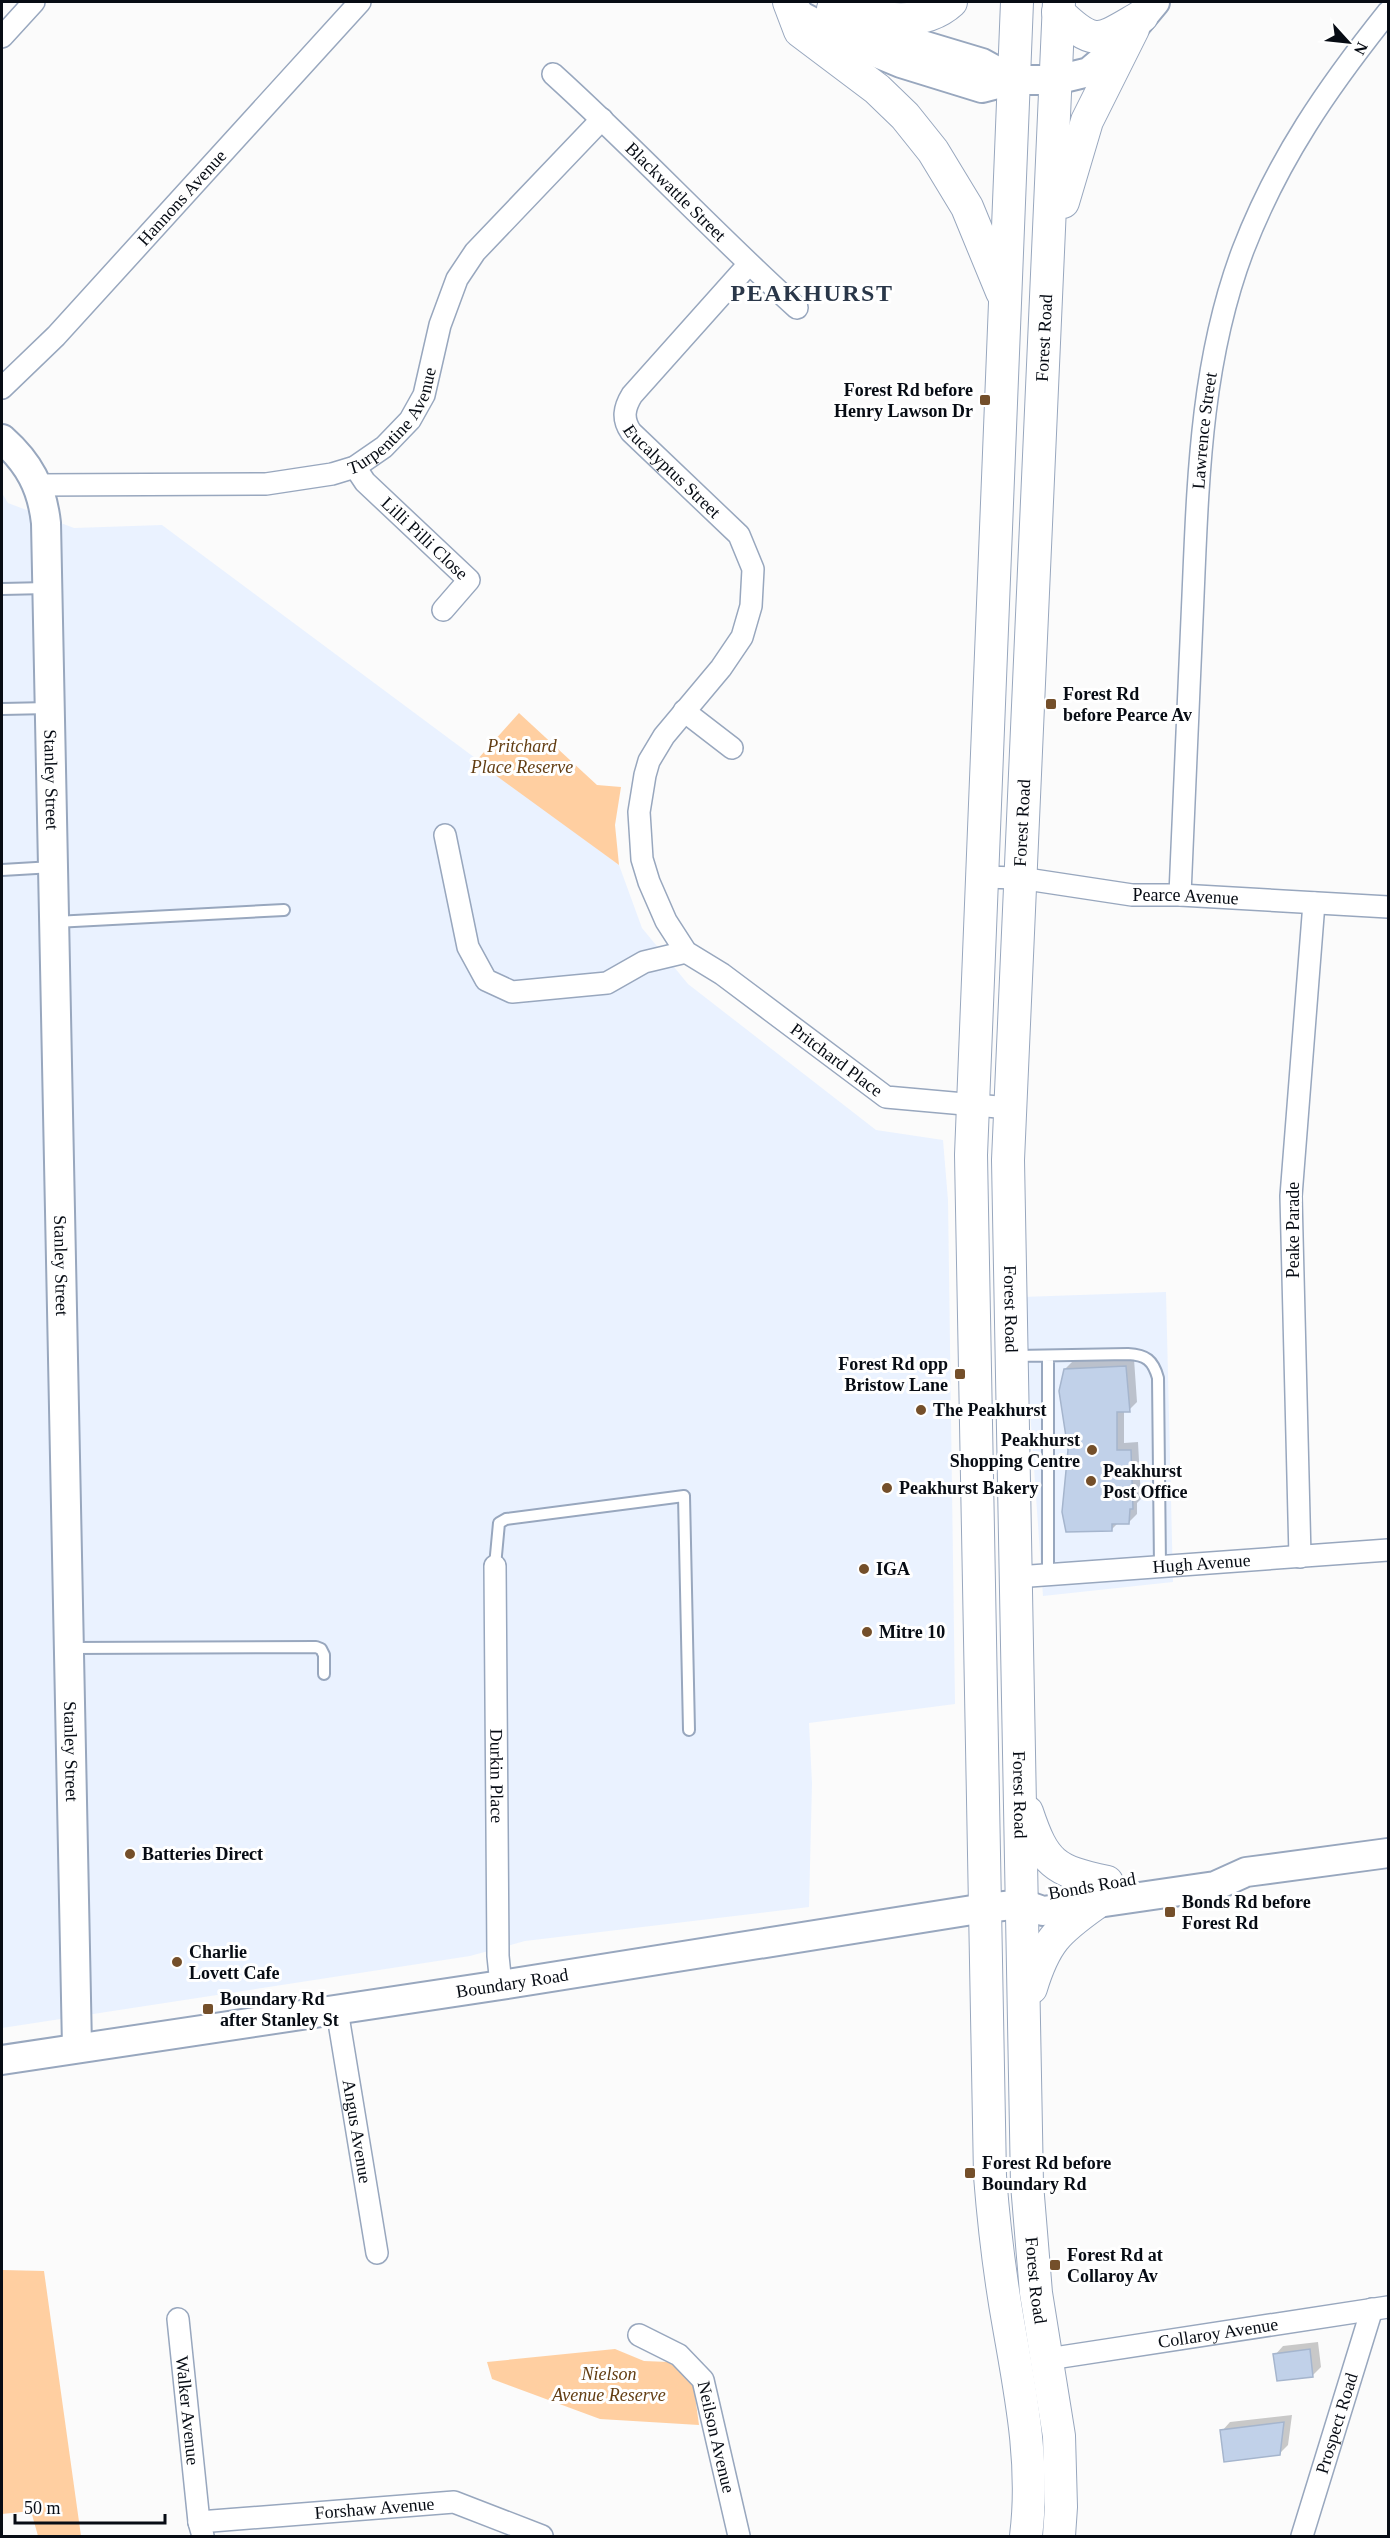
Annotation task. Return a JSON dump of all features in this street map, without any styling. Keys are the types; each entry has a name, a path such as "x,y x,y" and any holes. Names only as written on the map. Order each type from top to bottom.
{"main road":[{"path":"790,2 800,31 864,78 891,102 938,158 967,207 1005,298"},
{"path":"824,5 879,18 903,19 920,17 951,2"},
{"name":"Forest Road","path":"1017,2 972,1106 972,1226 990,2176 997,2249 1026,2422 1029,2494 1026,2536"},
{"name":"Forest Road","path":"1058,7 1009,1108 1008,1190 1029,2220 1036,2292 1059,2436 1061,2496 1059,2536"},
{"path":"1058,7 1081,32 1093,38 1109,34 1144,15"},
{"path":"1047,263 1087,121 1144,15"},
{"path":"1020,1789 1035,1835 1045,1855 1052,1862 1101,1893 1048,1945 1038,1965 1025,2009"}],"street":[{"path":"2,37 34,2"},
{"name":"Hannons Avenue","path":"3,387 56,336 360,2"},
{"path":"790,2 801,16 820,26 901,63 978,88 1013,80 1056,80 1089,72 1107,58 1144,15"},
{"path":"824,5 910,41 982,63 1013,80"},
{"name":"Lawrence Street","path":"1180,895 1198,470 1206,396 1221,323 1243,252 1274,180 1327,91 1389,12"},
{"name":"Blackwattle Street","path":"553,74 797,308"},
{"name":"Turpentine Avenue","path":"38,485 266,484 332,474 355,467 384,447 397,434 410,420 424,395 440,325 457,279 475,252 602,119"},
{"name":"Eucalyptus Street","path":"739,535 631,432 624,414 632,395 749,264"},
{"name":"Stanley Street","path":"2,439 28,465 38,485 46,523 77,2047"},
{"name":"Lilli Pilli Close","path":"355,467 365,482 469,580 442,610"},
{"name":"Pritchard Place","path":"739,535 753,569 748,623 737,645 721,668 664,736 649,761 641,792 639,834 642,859 656,902 686,952 722,975 886,1096 1009,1108"},
{"path":"684,711 732,748"},
{"path":"444,835 468,947 486,980 512,992 607,983 644,962 686,952"},
{"name":"Pearce Avenue","path":"982,877 1020,878 1132,895 1180,895 1389,907"},
{"name":"Peake Parade","path":"1300,1557 1292,1196 1314,903"},
{"name":"Hugh Avenue","path":"1016,1577 1389,1550"},
{"name":"Durkin Place","path":"495,1566 498,1956 501,1985"},
{"name":"Bonds Road","path":"1023,1904 1043,1911 1101,1893 1215,1886 1246,1872 1389,1852"},
{"name":"Boundary Road","path":"2,2060 1023,1904"},
{"name":"Angus Avenue","path":"337,2010 377,2253"},
{"name":"Collaroy Avenue","path":"1048,2360 1380,2308"},
{"name":"Prospect Road","path":"1302,2536 1380,2308"},
{"name":"Walker Avenue","path":"178,2319 201,2529"},
{"name":"Neilson Avenue","path":"639,2335 679,2355 703,2380 739,2536"},
{"name":"Forshaw Avenue","path":"201,2529 454,2502 542,2536"}],"lane":[{"path":"2,589 48,588"},
{"path":"2,710 50,708"},
{"path":"2,870 53,867"},
{"path":"54,922 285,910"},
{"path":"1012,1356 1138,1355 1152,1362 1158,1378 1160,1566"},
{"path":"1047,1356 1048,1574"},
{"path":"495,1566 499,1523 506,1520 684,1496 689,1730"},
{"path":"69,1648 316,1647 321,1649 324,1655 324,1674"}],"shaded area":[{"path":"2,493 8,503 74,528 162,525 619,865 642,928 688,984 876,1130 943,1140 948,1200 955,1704 809,1723 812,1783 809,1907 525,1941 470,1956 2,2028"},
{"path":"1166,1292 1173,1582 1043,1596 1022,1297"}],"green space":[{"name":"Pritchard Place Reserve","path":"519,713 597,785 621,787 615,825 619,865 476,761"},
{"path":"2,2270 44,2271 81,2536 38,2536 31,2511 2,2514"},
{"name":"Nielson Avenue Reserve","path":"615,2349 644,2361 669,2362 693,2381 699,2425 600,2419 492,2379 487,2362"}],"building":[{"name":"Peakhurst Shopping Centre","path":"1126,1366 1130,1412 1117,1412 1117,1450 1131,1450 1133,1509 1130,1509 1129,1524 1112,1524 1112,1531 1066,1532 1062,1512 1068,1450 1059,1391 1064,1369"},
{"path":"1310,2349 1313,2377 1277,2381 1273,2354"},
{"path":"1284,2422 1280,2455 1224,2462 1220,2430"}],"place":[{"name":"Forest Rd before Henry Lawson Dr","path":"985,400"},
{"name":"Forest Rd before Pearce Av","path":"1051,704"},
{"name":"Forest Rd opp Bristow Lane","path":"960,1374"},
{"name":"The Peakhurst","path":"921,1410"},
{"name":"Peakhurst Shopping Centre","path":"1092,1450"},
{"name":"Peakhurst Post Office","path":"1091,1481"},
{"name":"Peakhurst Bakery","path":"887,1488"},
{"name":"IGA","path":"864,1569"},
{"name":"Mitre 10","path":"867,1632"},
{"name":"Batteries Direct","path":"130,1854"},
{"name":"Bonds Rd before Forest Rd","path":"1170,1912"},
{"name":"Charlie Lovett Cafe","path":"177,1962"},
{"name":"Boundary Rd after Stanley St","path":"208,2009"},
{"name":"Forest Rd before Boundary Rd","path":"970,2173"},
{"name":"Forest Rd at Collaroy Av","path":"1055,2265"}],"district":[{"name":"PEAKHURST","path":"812,293"}]}
